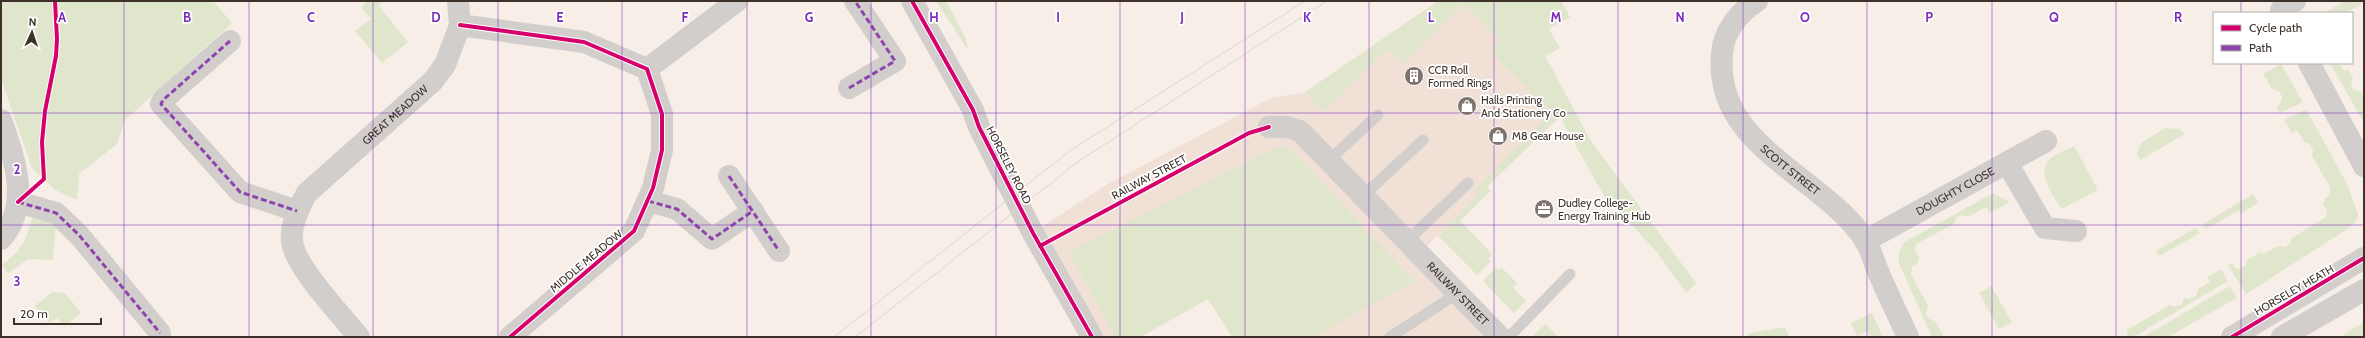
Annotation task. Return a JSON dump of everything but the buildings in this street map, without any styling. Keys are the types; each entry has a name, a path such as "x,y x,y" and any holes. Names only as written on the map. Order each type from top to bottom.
{"main road":[{"name":"GREAT MEADOW","path":"359,337 299,263 292,242 297,211 307,193 432,82 445,65 460,25 458,1"},
{"path":"460,25 584,42 647,69 737,1"},
{"path":"849,88 895,61 855,1"},
{"name":"HORSELEY ROAD","path":"912,1 973,110 979,127 1033,233 1092,337"},
{"name":"SCOTT STREET","path":"1757,1 1746,7 1731,26 1722,48 1720,72 1725,96 1741,122 1780,164 1836,207 1865,241 1908,337"},
{"path":"230,41 163,100 161,104 240,192 297,211"},
{"path":"2310,64 2364,166"},
{"name":"MIDDLE MEADOW","path":"510,337 634,231 654,188 662,150 662,114 647,69"},
{"path":"1,120 17,171 18,202 7,232 1,239"},
{"name":"RAILWAY STREET","path":"1269,127 1287,127 1300,131 1500,337"},
{"name":"DOUGHTY CLOSE","path":"1865,241 2046,141"},
{"path":"2007,163 2045,228 2076,231"},
{"path":"729,176 779,250"},
{"path":"648,201 677,209 712,239 753,211"},
{"path":"18,202 56,213 78,235 160,332"},
{"name":"HORSELEY HEATH","path":"2232,337 2364,258"},
{"path":"2282,337 2364,290"}],"lane":[{"path":"1328,160 1378,115"},
{"path":"1363,196 1423,140"},
{"path":"1407,241 1468,183"},
{"path":"1509,337 1570,274"},
{"path":"1390,337 1458,293"}],"shaded area":[{"path":"1438,1 1515,1 1571,104 1420,253 1500,337 1232,337 1208,299 1140,337 1092,337 1033,233 1106,185 1271,98 1306,92"}],"green space":[{"path":"1,1 213,1 232,23 125,120 117,144 79,174 77,200 55,190 32,168 1,79"},
{"path":"368,1 383,1 378,5 408,42 382,63 355,31 371,19 361,7"},
{"path":"936,1 946,1 966,39 968,50"},
{"path":"1438,1 1561,1 1570,17 1549,29 1560,48 1545,56 1591,141 1696,283 1686,293 1657,252 1604,196 1560,117 1487,186 1491,191 1460,221 1492,254 1488,258 1491,261 1477,275 1438,236 1478,195 1475,190 1552,112 1490,51 1500,41 1463,4 1403,64 1388,49 1323,112 1305,92"},
{"path":"2344,1 2364,3 2347,12 2327,12"},
{"path":"2281,64 2303,102 2280,113 2276,106 2280,104 2282,97 2279,91 2272,89 2263,74"},
{"path":"2331,64 2340,64 2344,71 2348,69 2353,78 2351,84 2354,90 2361,92 2364,98 2364,123"},
{"path":"2306,109 2347,184 2358,214 2357,220 2349,228 2246,294 2228,265 2232,263 2234,267 2240,269 2246,265 2248,259 2261,252 2263,254 2278,246 2284,247 2290,244 2292,238 2326,217 2327,210 2323,205 2325,198 2330,195 2330,187 2312,156 2313,150 2310,144 2304,142 2297,130 2292,133 2284,120"},
{"path":"2165,128 2179,129 2185,134 2140,160 2137,154 2141,143"},
{"path":"2074,146 2098,190 2062,209 2051,192 2045,178 2045,165 2049,160 2058,154"},
{"path":"1285,147 1293,151 1414,281 1313,337 1232,337 1208,299 1140,337 1115,337 1069,252 1272,149"},
{"path":"1993,193 2010,202 1990,213 1986,207 1968,217 1962,215 1956,218 1954,224 1916,244 1915,251 1919,257 1917,264 1912,267 1911,274 1928,306 1926,313 1929,319 1935,321 1944,337 1932,337 1899,263 1899,252 1903,243"},
{"path":"2253,194 2258,203 2241,214 2239,210 2206,229 2203,224"},
{"path":"33,215 43,218 56,226 53,260 28,259 8,274 2,265 15,254 23,244"},
{"path":"2196,228 2200,233 2159,256 2156,251"},
{"path":"1496,267 1499,270 1502,268 1517,283 1513,287 1526,301 1514,313 1483,281"},
{"path":"2221,269 2228,281 2133,337 2127,337 2127,330 2170,305 2175,307 2182,304 2184,298 2190,299 2196,296 2198,289 2210,282 2207,277"},
{"path":"1991,286 2012,322 1999,329 1979,293"},
{"path":"2230,286 2237,298 2168,337 2143,337"},
{"path":"52,292 65,293 81,313 65,326 57,318 49,323 35,306"},
{"path":"1872,313 1883,337 1872,337 1867,331 1857,336 1851,323"},
{"path":"2364,322 2364,337 2340,337"},
{"path":"1546,324 1558,337 1535,337 1533,335"},
{"path":"1785,327 1789,337 1746,337 1750,333"}],"tram line":[{"path":"834,337 1071,150 1305,1"},
{"path":"855,337 1079,161 1327,1"}],"marked path":[{"path":"849,88 895,61 855,1"},
{"path":"230,41 163,100 161,104 240,192 297,211"},
{"path":"729,176 779,251"},
{"path":"648,201 677,209 712,239 753,211"},
{"path":"18,202 56,213 79,235 160,333"}],"cycle path":[{"path":"18,202 44,179 42,142 45,111 56,56 57,39 55,1"},
{"path":"912,1 973,110 979,127 1033,233 1092,337"},
{"path":"460,25 584,42 647,69 662,114 662,150 653,188 634,231 510,337"},
{"path":"1040,246 1249,133 1269,127"},
{"path":"2232,337 2364,258"}],"place":[{"name":"CCR Roll Formed Rings","path":"1414,76"},
{"name":"Halls Printing And Stationery Co","path":"1467,106"},
{"name":"M8 Gear House","path":"1498,136"},
{"name":"Dudley College- Energy Training Hub","path":"1544,209"}]}
